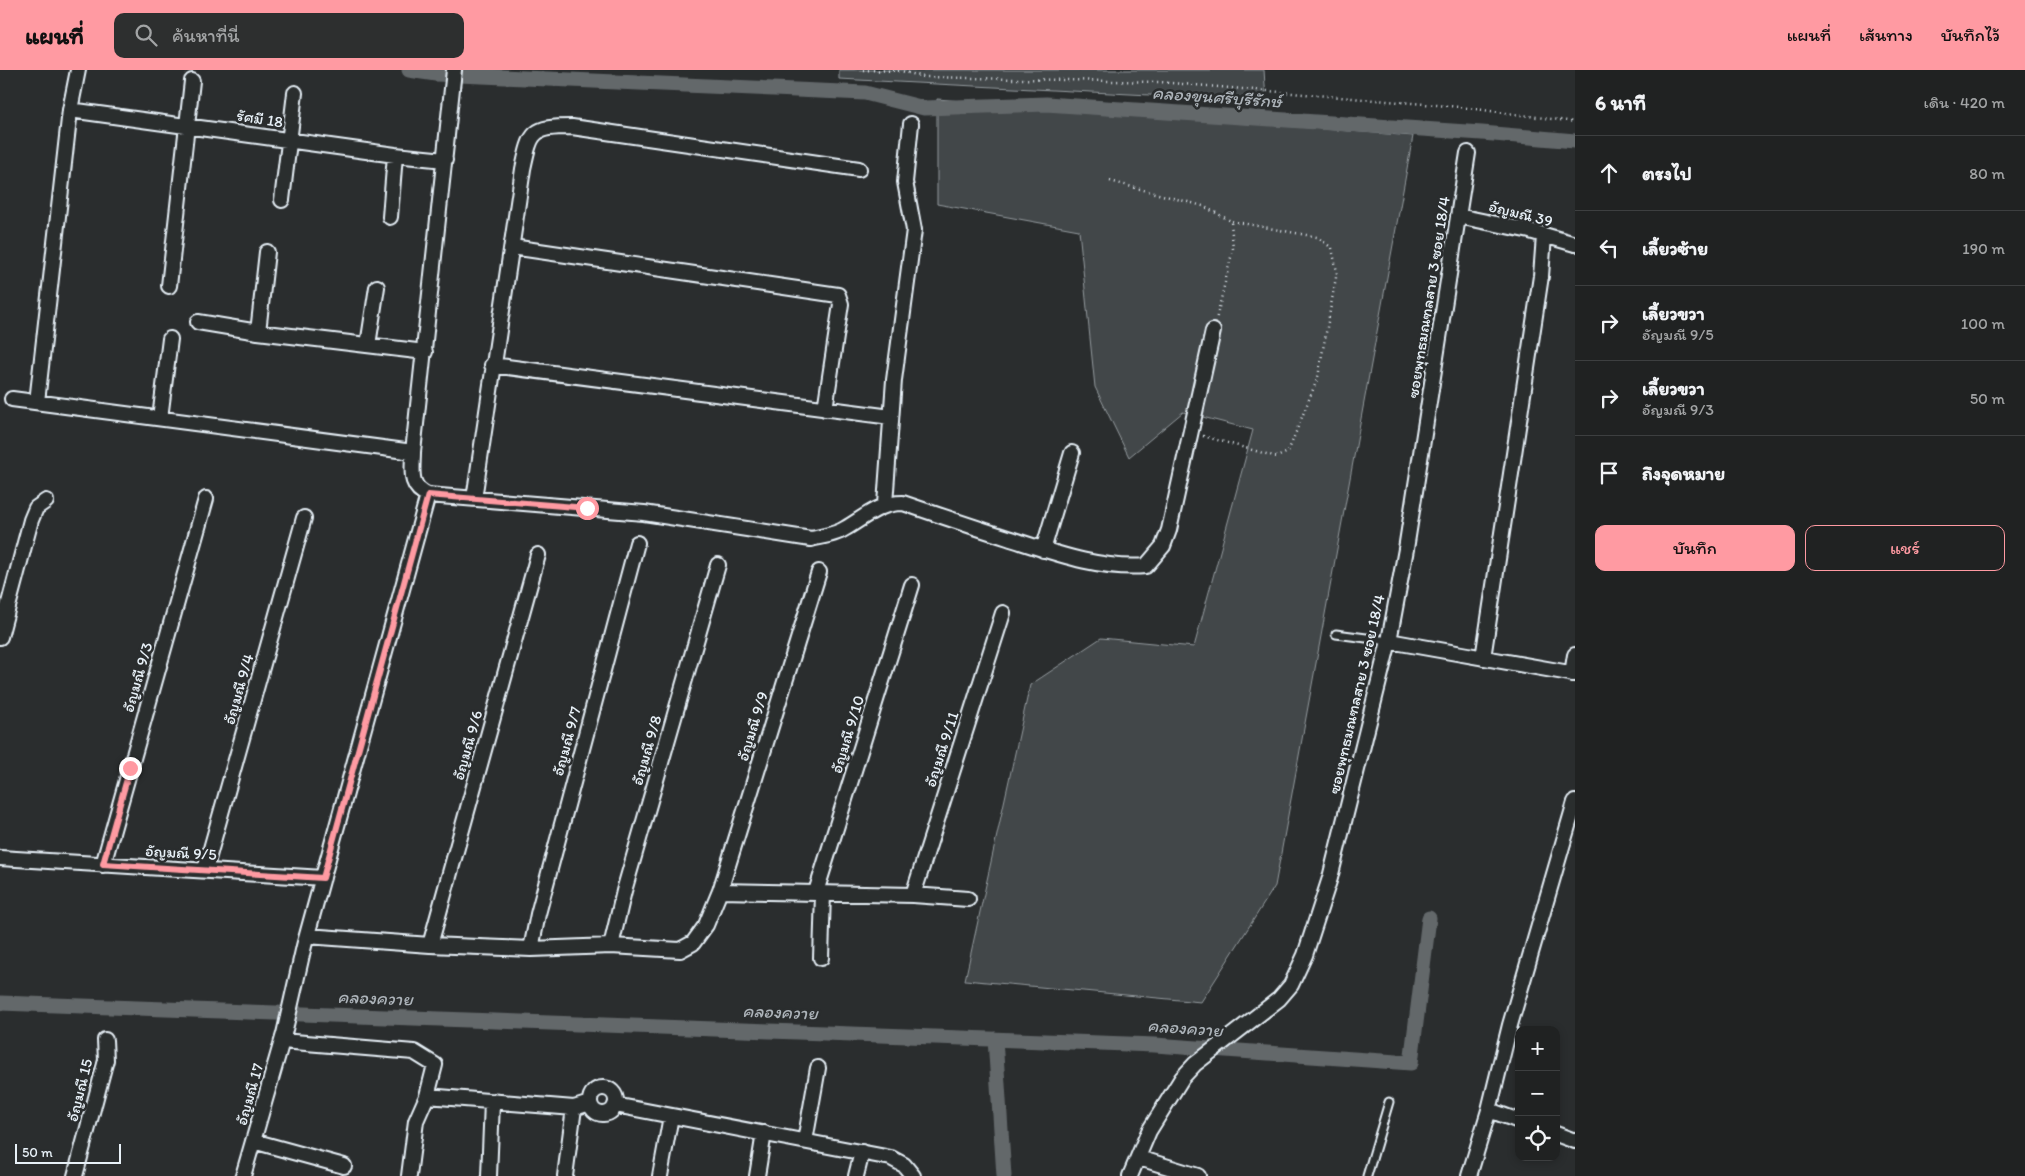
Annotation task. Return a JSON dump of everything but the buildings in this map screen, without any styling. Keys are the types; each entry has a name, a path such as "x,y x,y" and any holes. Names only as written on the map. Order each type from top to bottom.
{"street":[{"path":"37,402 70,110 78,70"},
{"path":"454,76 413,452 413,483 419,491 428,495 644,513 811,539 845,529 885,504 903,503 1043,550 1128,568 1146,566 1162,546 1170,530 1213,331"},
{"path":"169,286 192,81"},
{"path":"282,200 295,93"},
{"name":"รัศมี 18","path":"70,110 395,155 445,160"},
{"path":"885,504 891,417 914,230 905,182 911,124"},
{"path":"474,498 492,366 529,142 534,133 548,127 572,127 859,170"},
{"name":"ซอยพุทธมณฑลสาย 3 ซอย 18/4","path":"1130,1176 1149,1131 1182,1078 1195,1064 1279,999 1291,984 1306,955 1330,878 1389,641 1406,549 1468,152"},
{"path":"390,217 395,155"},
{"name":"อัญมณี 39","path":"1458,216 1530,231 1575,244"},
{"path":"1484,658 1541,276 1544,236"},
{"path":"512,247 838,295 841,304 825,409"},
{"path":"258,332 267,252"},
{"path":"368,345 377,287"},
{"path":"198,322 258,332 425,352"},
{"path":"160,418 170,339"},
{"path":"492,366 891,417"},
{"path":"12,399 413,452"},
{"path":"1043,550 1072,453"},
{"name":"อัญมณี 17","path":"243,1176 282,1041 305,941 428,495"},
{"name":"อัญมณี 9/3","path":"103,864 206,499"},
{"path":"0,638 31,520 36,508 46,501"},
{"name":"อัญมณี 9/4","path":"205,870 304,518"},
{"name":"อัญมณี 9/7","path":"531,949 538,914 637,543"},
{"name":"อัญมณี 9/6","path":"430,946 538,555"},
{"name":"อัญมณี 9/8","path":"611,946 624,891 718,565"},
{"name":"อัญมณี 9/9","path":"305,941 531,949 611,946 680,950 693,943 706,925 720,891 819,572"},
{"name":"อัญมณี 9/10","path":"821,958 820,893 912,585"},
{"name":"อัญมณี 9/11","path":"913,895 1003,613"},
{"path":"1389,641 1574,674 1575,654"},
{"path":"1469,1176 1489,1110 1510,1025 1575,802"},
{"name":"อัญมณี 9/5","path":"7,858 323,878"},
{"path":"720,891 913,895 968,899"},
{"name":"อัญมณี 15","path":"75,1176 106,1060 105,1040"},
{"path":"282,1041 414,1052 436,1065 427,1096 416,1121 408,1176"},
{"path":"805,1141 818,1068"},
{"path":"603,1088 613,1093 615,1105 611,1111 603,1114 595,1111 590,1104 590,1099 595,1091 603,1088"},
{"path":"427,1096 574,1108 590,1104"},
{"path":"489,1176 492,1102"},
{"path":"615,1105 891,1158 904,1164 912,1176"},
{"path":"565,1176 574,1108"},
{"path":"1489,1110 1515,1119"},
{"path":"660,1176 671,1116"},
{"path":"756,1176 764,1134"},
{"path":"1560,1135 1575,1141"},
{"path":"253,1141 344,1166"},
{"path":"856,1176 862,1152"},
{"path":"1139,1158 1198,1176"}],"lane":[{"path":"1336,634 1389,641"},
{"path":"1367,1176 1390,1102"}],"path":[{"path":"863,70 901,70 924,77 1159,82 1460,107 1575,122"},
{"path":"1110,181 1203,206 1231,221 1317,237 1332,248 1337,272 1318,377 1288,452 1277,457 1190,432"},
{"path":"1213,331 1233,250 1231,221"}],"shaded area":[{"path":"839,70 1264,70 1266,101 839,79"},
{"path":"937,99 1413,136 1275,886 1201,1002 965,980 1030,685 1101,638 1194,647 1253,430 1183,412 1129,457 1095,387 1079,230 937,204"}],"waterway":[{"name":"คลองขุนศรีบุรีรักษ์","path":"409,70 436,74 865,93 924,108 1046,104 1575,141"},
{"name":"คลองควาย","path":"0,1003 1155,1045 1411,1063 1429,918"},
{"path":"995,1039 1004,1176"}],"route":[{"path":"130,768 103,864 323,878 428,495 587,508"}]}
